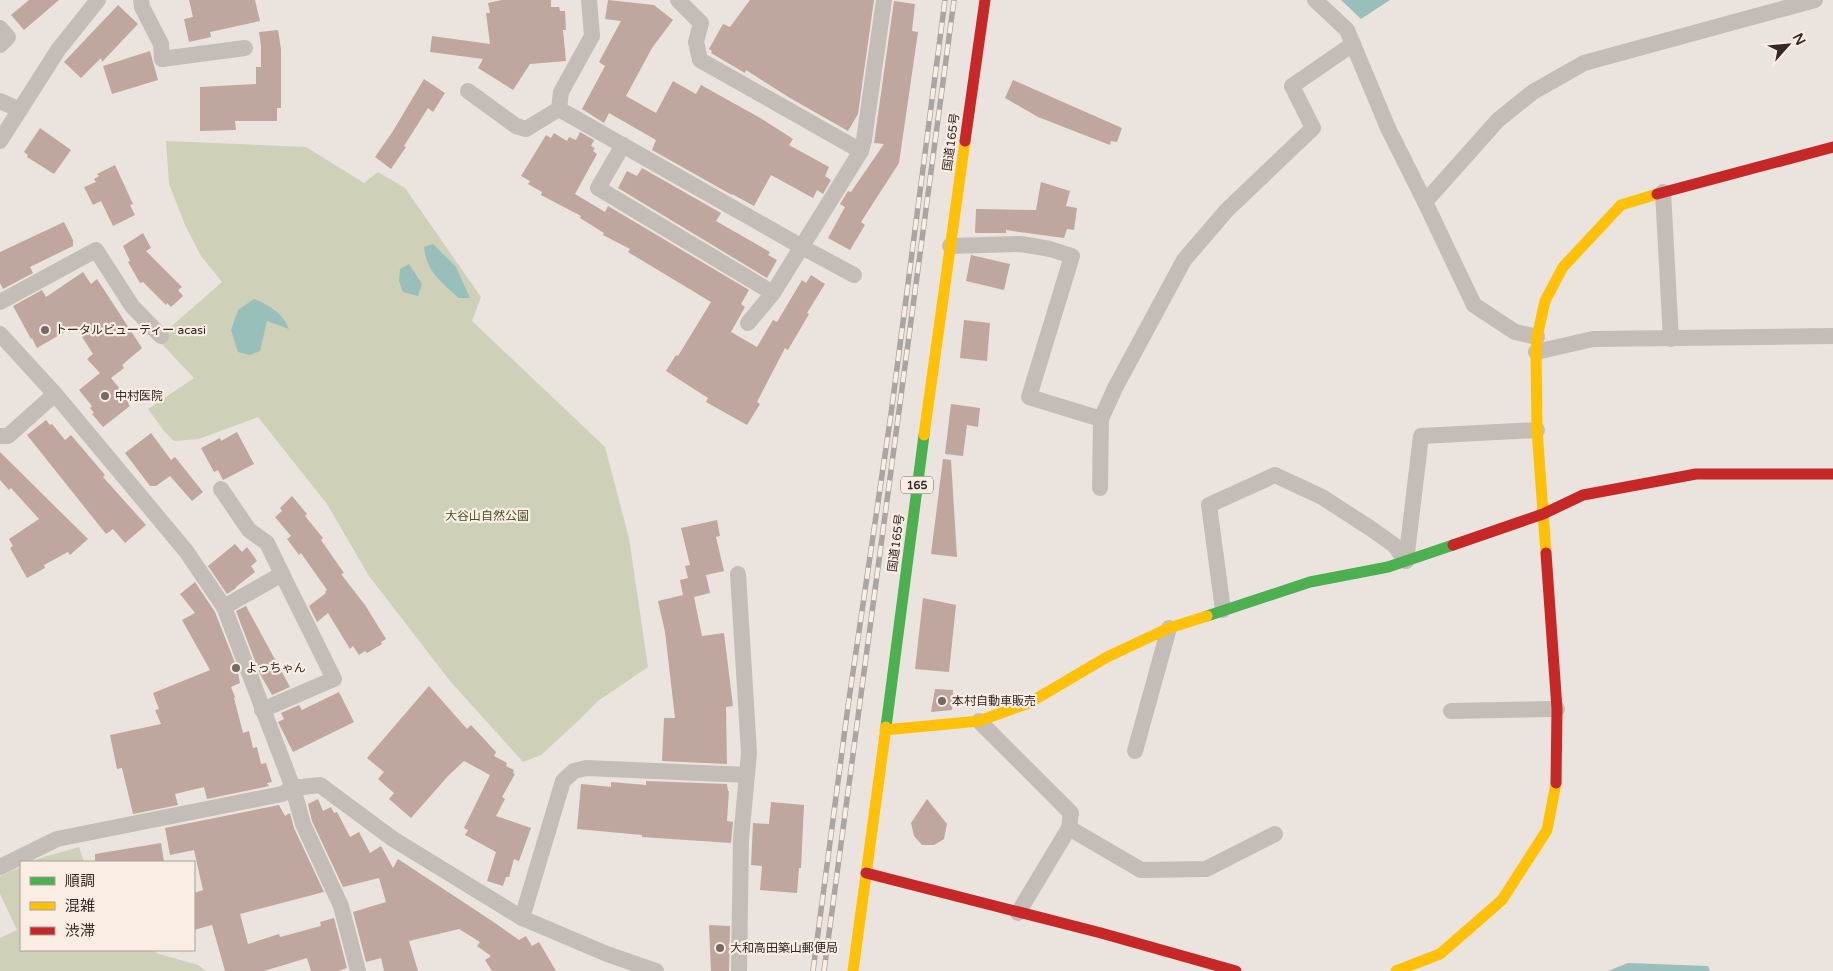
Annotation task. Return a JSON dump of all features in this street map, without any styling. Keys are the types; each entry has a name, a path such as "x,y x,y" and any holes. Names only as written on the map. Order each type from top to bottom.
{"main road":[{"name":"国道165号","path":"853,971 950,246 985,0"},
{"path":"1396,971 1440,954 1502,900 1547,830 1557,780 1557,709 1537,430 1537,344 1546,301 1563,267 1621,205 1833,147"},
{"path":"885,730 979,721 1029,703 1107,657 1169,628 1310,582 1406,562 1543,514 1583,494 1696,474 1833,474"},
{"path":"866,873 1102,933 1236,971"}],"street":[{"path":"141,0 142,7 161,44 162,58 245,48"},
{"path":"559,109 561,92 592,36 589,0"},
{"path":"678,0 702,23 696,42 700,60 861,151"},
{"path":"748,323 772,293 861,151 884,0"},
{"path":"1316,0 1347,30 1388,128 1474,305 1515,332 1537,344 1593,339 1833,336"},
{"path":"1425,202 1498,120 1532,92 1584,63 1815,0"},
{"path":"0,141 58,50 96,1"},
{"path":"0,28 8,37 0,45"},
{"path":"1100,488 1101,419 1115,388 1184,260 1227,210 1313,128 1292,86 1353,44"},
{"path":"468,91 516,126 526,129 559,109"},
{"path":"0,102 20,110"},
{"path":"559,109 802,247 854,274"},
{"path":"623,145 598,188 772,293"},
{"path":"1663,192 1671,339"},
{"path":"950,246 1021,244 1050,249 1072,256 1029,397 1101,419"},
{"path":"0,302 96,250 132,306 161,336"},
{"path":"2,334 55,394 186,552 224,607 262,710 294,788 303,824 341,906 358,971"},
{"path":"0,436 8,436 55,394"},
{"path":"1406,562 1421,436 1537,430"},
{"path":"1223,610 1209,505 1275,475 1322,497 1370,528 1394,545 1406,562"},
{"path":"221,489 249,530 267,543 334,679 262,710"},
{"path":"224,607 282,574"},
{"path":"738,574 748,753 741,839 740,971"},
{"path":"1135,751 1169,628"},
{"path":"1451,711 1557,709"},
{"path":"979,721 1071,813 1069,828 1018,912"},
{"path":"522,918 563,781 574,771 586,768 747,775"},
{"path":"0,866 57,839 282,794 294,788 320,785 393,839 522,918 607,954 656,971"},
{"path":"1069,828 1141,870 1206,869 1275,834"}],"green space":[{"name":"大谷山自然公園","path":"166,141 306,147 364,183 378,172 405,188 481,297 472,321 605,447 629,538 648,667 598,701 541,755 523,762 450,681 369,576 327,504 258,417 199,439 174,441 148,409 194,378 157,339 222,282 201,256 185,225 169,184"},
{"path":"79,847 84,861 33,861"},
{"path":"20,867 20,951 155,951 156,953 198,965 206,971 0,971 0,938 17,930 0,894 0,876"}],"water":[{"path":"1341,0 1390,0 1361,19"},
{"path":"433,244 456,267 470,298 459,298 431,270 424,247"},
{"path":"409,264 422,284 418,296 403,292 399,281 400,269"},
{"path":"254,299 275,310 283,318 289,329 267,321 260,351 250,355 238,352 231,330 238,310"},
{"path":"1628,963 1708,966 1710,971 1608,971"}],"building":[{"path":"29,0 59,0 24,30 11,15"},
{"path":"189,0 255,0 260,21 210,32 211,37 189,42 184,19 193,17"},
{"path":"502,0 551,0 551,7 559,7 560,11 565,11 566,30 563,30 566,61 530,64 513,90 478,68 483,59 430,52 432,36 490,44 486,13 490,13 488,3"},
{"path":"608,0 654,5 673,20 652,48 626,96 656,113 673,81 696,94 701,85 762,119 793,139 789,145 829,167 825,176 831,180 823,194 817,190 813,198 771,175 754,206 652,150 656,140 609,113 604,123 582,109 605,66 599,62 621,21 605,19"},
{"path":"750,0 874,0 858,114 848,131 746,70 745,73 711,53 712,51 709,49 723,24 730,27"},
{"path":"894,1 915,4 912,31 918,32 899,163 861,222 865,225 850,250 828,238 845,207 840,204 848,191 851,192 884,144 874,143"},
{"path":"118,5 138,24 102,62 101,58 81,78 64,62"},
{"path":"278,30 281,49 281,108 277,108 277,121 235,121 236,130 200,131 200,87 256,84 256,67 261,67 259,32"},
{"path":"150,51 158,80 112,94 103,66"},
{"path":"424,79 445,93 433,112 428,108 391,169 375,157"},
{"path":"1013,80 1122,128 1117,142 1111,141 1110,145 1038,117 1005,98"},
{"path":"40,128 71,150 54,174 27,157 28,155 24,152"},
{"path":"580,132 594,140 591,146 595,148 593,151 597,154 575,194 605,212 608,206 749,290 741,304 745,307 731,332 757,347 773,320 777,322 802,280 806,283 811,275 825,284 807,313 809,314 788,350 785,348 757,402 760,404 747,425 706,402 708,398 666,371 676,355 678,356 711,302 628,252 630,249 603,235 604,233 580,218 581,216 541,195 542,192 528,184 530,181 521,176 546,135 551,138 554,133 567,141 569,137 576,140"},
{"path":"115,165 133,204 130,205 135,215 113,226 101,201 93,205 84,187 96,182 94,179 99,176 97,174"},
{"path":"642,168 721,213 716,221 770,252 768,255 777,260 767,278 618,188 627,171 637,176"},
{"path":"1041,182 1070,191 1066,206 1077,208 1074,230 1067,229 1064,238 1006,230 1006,233 975,233 976,209 1036,210"},
{"path":"64,222 73,240 73,246 30,267 33,273 3,289 0,283 0,252"},
{"path":"143,233 151,248 146,251 182,287 178,290 183,296 171,307 167,303 166,305 143,282 140,283 128,262 130,261 123,246"},
{"path":"971,255 1010,264 1004,290 966,281"},
{"path":"83,272 91,284 97,279 142,348 122,365 124,368 111,378 131,402 128,404 130,406 103,427 92,414 94,413 90,408 92,406 79,390 100,373 87,359 93,354 75,326 37,348 13,306 42,290 46,297"},
{"path":"964,320 990,323 987,361 960,358"},
{"path":"951,404 980,408 978,427 967,425 963,456 945,454"},
{"path":"46,420 50,425 52,424 65,440 71,435 105,475 103,477 146,525 125,543 113,529 106,534 27,435"},
{"path":"237,432 254,464 223,480 218,470 214,472 201,448 220,438 221,441"},
{"path":"151,433 171,460 175,457 203,492 192,501 170,476 156,486 150,486 125,453"},
{"path":"0,452 88,539 70,555 68,552 44,565 45,568 27,578 10,548 13,546 9,539 39,519 11,488 9,490 0,480"},
{"path":"943,459 951,460 957,557 931,554"},
{"path":"292,496 323,538 321,540 344,573 341,574 365,605 386,639 381,642 382,644 367,653 365,651 359,655 353,646 350,649 328,613 317,622 309,606 326,593 327,590 301,553 299,555 287,539 291,536 275,517 282,511 280,508"},
{"path":"717,520 720,536 716,537 724,571 706,575 710,593 694,597 702,636 724,633 733,706 726,707 727,764 662,761 664,718 675,718 665,632 658,601 683,595 680,580 688,578 685,566 690,565 681,528"},
{"path":"235,544 242,552 247,547 257,561 251,566 255,572 227,594 208,566"},
{"path":"195,582 215,612 237,668 240,683 231,687 243,733 249,731 253,748 257,747 261,764 266,763 272,782 267,783 269,786 207,799 204,787 175,794 178,805 133,814 122,768 117,769 110,735 161,724 155,710 159,709 153,693 210,670 182,620 195,613 180,594"},
{"path":"923,598 956,605 949,672 915,669"},
{"path":"246,606 290,687 272,695 260,674 236,611"},
{"path":"429,686 467,729 471,725 496,752 494,756 507,763 506,766 514,770 513,773 515,774 502,797 505,799 496,816 531,828 519,861 514,859 509,877 506,877 503,886 487,881 496,852 465,835 468,830 464,828 490,775 464,761 448,776 411,818 389,799 394,793 378,779 384,772 367,758"},
{"name":"本村自動車販売","path":"935,689 953,690 952,710 931,712"},
{"path":"339,692 354,722 293,752 278,722 284,719 281,713 299,705 302,710"},
{"path":"646,781 727,784 729,791 727,821 733,822 731,843 642,837 642,835 577,829 581,784 611,787 611,782 646,785"},
{"path":"318,799 323,811 331,807 334,813 337,812 350,837 359,832 370,853 381,846 393,868 398,859 519,940 526,936 532,946 539,942 556,971 492,971 485,960 491,956 477,946 480,942 459,929 409,941 418,971 384,971 381,958 366,962 353,912 386,902 379,878 343,887 312,821 308,804"},
{"path":"927,799 947,824 944,839 934,845 922,845 914,836 911,823"},
{"path":"771,802 804,805 801,868 799,868 797,893 760,890 762,866 751,865 753,823 769,824"},
{"path":"279,805 285,816 290,813 294,828 324,892 240,914 248,944 279,934 280,937 321,926 320,922 334,918 347,968 338,971 311,971 307,958 264,971 225,971 212,925 195,930 195,893 203,890 194,850 170,855 165,828"},
{"path":"161,843 164,861 95,861 95,854"},
{"path":"709,925 730,926 729,971 711,971"}],"railway":[{"path":"813,971 848,706 891,414 945,0"},
{"path":"824,971 954,0"}],"traffic: fast":[{"path":"886,727 924,435"},
{"path":"1207,616 1310,582 1388,567 1453,545"}],"traffic: slow":[{"path":"924,435 965,141"},
{"path":"1546,553 1537,430 1536,352 1537,337 1545,301 1563,267 1621,205 1657,194"},
{"path":"885,730 979,721 1029,703 1107,657 1169,628 1207,616"},
{"path":"853,971 886,727"},
{"path":"1396,971 1440,954 1502,900 1547,830 1556,783"}],"traffic: jam":[{"path":"965,141 985,0"},
{"path":"1657,194 1833,147"},
{"path":"1453,545 1543,514 1583,495 1696,474 1833,474"},
{"path":"1546,553 1557,709 1556,783"},
{"path":"866,873 1101,933 1236,971"}],"place":[{"name":"トータルビューティー acasi","path":"45,330"},
{"name":"中村医院","path":"105,396"},
{"name":"よっちゃん","path":"236,668"},
{"name":"本村自動車販売","path":"942,701"},
{"name":"大和高田築山郵便局","path":"720,948"}]}
